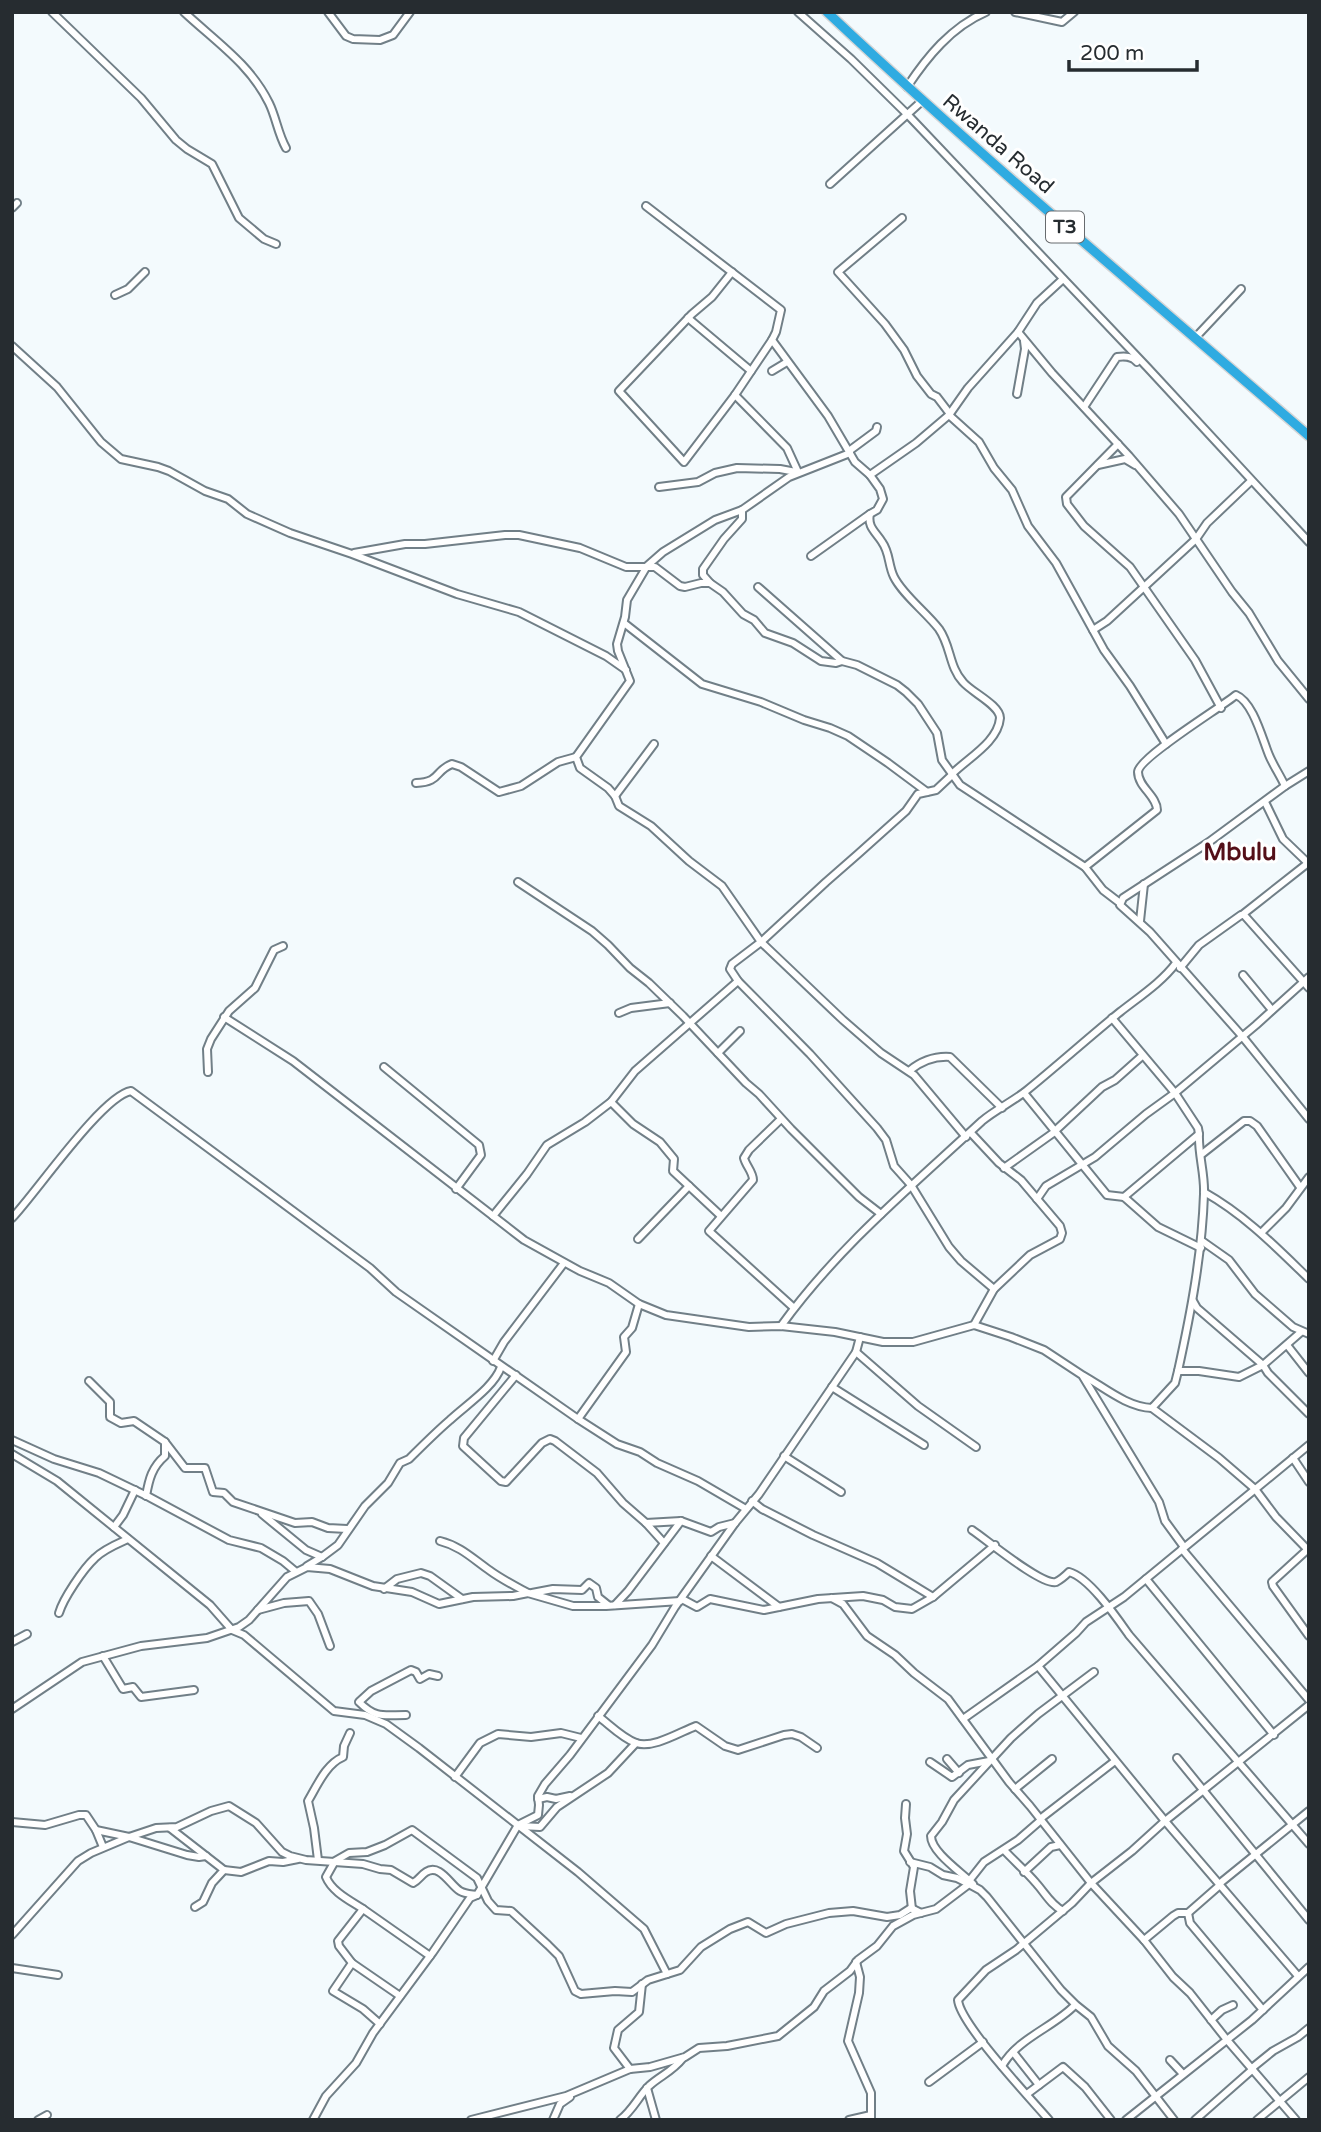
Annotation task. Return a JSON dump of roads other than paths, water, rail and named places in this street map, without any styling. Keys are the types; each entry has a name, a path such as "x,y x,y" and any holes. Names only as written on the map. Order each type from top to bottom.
{"highway":[{"name":"Rwanda Road","path":"827,12 906,87 1309,436"}],"street":[{"path":"52,12 144,101 167,132 180,144 212,164 239,218 264,239 276,244"},
{"path":"184,12 225,47 251,74 268,101 286,148"},
{"path":"328,12 346,36 353,39 380,40 393,35 410,12"},
{"path":"799,12 908,115 1309,542"},
{"path":"906,87 937,47 958,29 986,12"},
{"path":"1015,12 1062,22 1074,12"},
{"path":"830,184 922,101"},
{"path":"646,206 732,272 781,310 772,340 735,396 684,462 618,391 688,318 712,297 732,272"},
{"path":"902,218 838,272 885,324 931,394 940,400 949,415 979,442 994,468 1012,490 1028,526 1056,563 1104,650 1166,744"},
{"path":"116,295 128,289 145,272"},
{"path":"870,475 916,443 949,415 973,382 1018,332 1037,303 1063,279"},
{"path":"1195,338 1241,289"},
{"path":"688,318 751,371"},
{"path":"1018,332 1179,514 1231,592 1249,613 1278,661 1309,699"},
{"path":"1017,394 1025,349 1024,339"},
{"path":"772,340 828,416 860,468 870,475 880,489 883,499 877,510 811,556"},
{"path":"12,346 57,387 101,442 121,459 169,471 205,491 228,499 247,514 271,525 457,594 519,612 606,656 627,670"},
{"path":"1084,407 1117,357 1125,356 1137,363 1142,362"},
{"path":"772,371 787,362"},
{"path":"735,396 787,448 798,472"},
{"path":"416,783 436,779 445,767 452,764 503,792 520,786 558,762 576,757 629,684 627,670 617,644 624,623 627,600 648,566 663,552 715,520 742,510 798,472 849,452 876,431 877,427"},
{"path":"1118,444 1065,500 1084,526 1122,559 1144,587 1195,660 1221,708"},
{"path":"1098,465 1125,459 1139,467"},
{"path":"659,487 698,482 715,473 737,468 798,472"},
{"path":"1093,630 1107,621 1196,539 1208,523 1251,481"},
{"path":"742,510 742,519 724,539 704,569 703,575 743,614 754,620 762,632 793,643 821,661 842,661"},
{"path":"870,514 870,524 889,554 890,569 898,584 939,629 960,680 999,713 999,721 993,736 936,790 918,794 906,811 730,967 738,981 877,1128 886,1140 894,1166 911,1185 949,1247 961,1261 995,1289"},
{"path":"352,554 405,544 519,535 580,548 626,567 655,567 680,586 710,583"},
{"path":"758,587 842,661 857,665 897,685 918,705 937,733 942,760 960,785 1085,867 1103,890 1140,921 1242,1036 1309,1119"},
{"path":"624,623 702,684 761,702 786,714 839,732 888,762 927,792"},
{"path":"1085,867 1157,810 1156,803 1140,781 1138,770 1146,759 1236,695 1243,698 1285,786"},
{"path":"615,796 654,744"},
{"path":"576,757 580,768 608,788 619,806 652,826 689,861 722,886 761,942 881,1054 909,1071 969,1135 1004,1168 1015,1174 1062,1229 1061,1237 1030,1255 995,1289 974,1325"},
{"path":"1120,903 1123,898 1309,771"},
{"path":"781,1326 847,1246 982,1122 1024,1093 1199,945 1308,864 1283,839 1265,802"},
{"path":"518,882 592,931 670,1003 859,1197 881,1214"},
{"path":"1140,921 1144,884"},
{"path":"1242,915 1309,988"},
{"path":"208,1072 208,1045 224,1017 253,990 274,950 283,946"},
{"path":"1243,975 1272,1010"},
{"path":"1037,1199 1046,1186 1110,1146 1175,1093 1309,977"},
{"path":"493,1216 547,1145 585,1122 611,1102 635,1071 738,981"},
{"path":"619,1013 631,1008 670,1003"},
{"path":"224,1017 293,1061 524,1240 564,1263 609,1283 639,1304 666,1315 749,1326 781,1326 883,1342 913,1342 974,1325 1044,1350 1123,1400 1152,1408 1255,1489 1276,1517 1308,1550 1272,1582 1309,1636"},
{"path":"1112,1018 1175,1093 1198,1128 1202,1154 1204,1192 1201,1244 1193,1301 1175,1383 1152,1408"},
{"path":"718,1053 740,1031"},
{"path":"1004,1168 1056,1131 1102,1087 1115,1080 1142,1056"},
{"path":"909,1071 923,1061 950,1057 1002,1108"},
{"path":"384,1068 479,1145 481,1155 456,1189"},
{"path":"12,1218 91,1123 117,1097 131,1091 361,1261 396,1292 500,1367 516,1375 617,1444 640,1452 657,1463 698,1481 746,1509"},
{"path":"1024,1093 1107,1195 1124,1197 1158,1227 1201,1244 1229,1260 1255,1294 1305,1333 1263,1365 1239,1377 1178,1371"},
{"path":"611,1102 633,1124 660,1142 674,1159 673,1171 720,1216"},
{"path":"781,1119 749,1150 744,1158 746,1166 753,1174 753,1180 709,1231 794,1308"},
{"path":"1202,1154 1244,1121 1250,1121 1257,1126 1300,1187"},
{"path":"1124,1197 1199,1134"},
{"path":"1262,1232 1286,1208 1309,1177"},
{"path":"638,1239 689,1186"},
{"path":"1204,1192 1226,1204 1262,1232 1309,1279"},
{"path":"493,1360 564,1263"},
{"path":"1193,1301 1197,1308 1263,1365 1309,1414"},
{"path":"578,1419 625,1352 624,1338 632,1328 639,1304"},
{"path":"313,2120 326,2096 356,2063 380,2024 470,1898 477,1895 518,1825 538,1815 538,1799 545,1784 652,1644 856,1352 860,1337"},
{"path":"1287,1345 1309,1373"},
{"path":"856,1352 918,1406 976,1447"},
{"path":"12,1709 73,1667 141,1646 207,1638 232,1630 250,1620 282,1581 338,1545 365,1506 388,1483 400,1463 409,1459 476,1398 499,1372 500,1367"},
{"path":"516,1375 464,1438 463,1446 501,1481 506,1482 542,1443 555,1441 597,1473 664,1543"},
{"path":"1049,2120 983,2042 960,2009 958,2000 986,1970 1063,1911 1091,1883 1274,1735 1309,1703 1183,1548 1165,1521 1159,1502 1082,1375"},
{"path":"89,1381 110,1402 110,1417 121,1423 134,1420 164,1442 185,1468 205,1468 213,1492 225,1493 233,1502 295,1523 312,1521 328,1528 348,1530"},
{"path":"832,1387 924,1445"},
{"path":"12,1440 68,1464 99,1473 229,1540 261,1548 284,1561 295,1571"},
{"path":"146,1496 148,1480 155,1464 165,1456 164,1442"},
{"path":"962,1719 1038,1666 1071,1639 1086,1622 1146,1580 1309,1446"},
{"path":"12,1454 57,1481 209,1605 232,1630 244,1635 334,1711 365,1715 386,1724 578,1872 644,1929 667,1974"},
{"path":"783,1456 841,1492"},
{"path":"1293,1458 1309,1482"},
{"path":"114,1527 135,1490"},
{"path":"752,1502 813,1535 877,1563 933,1597"},
{"path":"258,1510 306,1550 322,1557"},
{"path":"646,1523 681,1521 711,1532 735,1523"},
{"path":"612,1605 627,1593 681,1521"},
{"path":"972,1530 1033,1575 1046,1581 1056,1582 1069,1572 1075,1573 1109,1607 1129,1634 1309,1844"},
{"path":"59,1614 62,1602 95,1558 128,1539"},
{"path":"440,1541 463,1550 488,1570 530,1594 573,1606 681,1600 697,1607 710,1599 759,1609 818,1599 863,1596 883,1600 895,1607 912,1609 933,1597 995,1545"},
{"path":"711,1556 779,1607"},
{"path":"306,1567 330,1569 384,1589 412,1592 439,1604 553,1589 582,1590 589,1583 596,1588 598,1597 612,1605"},
{"path":"384,1589 397,1578 421,1573 430,1576 463,1599"},
{"path":"1146,1580 1274,1735"},
{"path":"832,1598 843,1604 867,1636 895,1655 948,1699 990,1760 1091,1883 1144,1940 1172,1977 1190,1993 1296,2120"},
{"path":"258,1611 284,1603 309,1601 318,1614 330,1646"},
{"path":"12,1642 27,1634"},
{"path":"103,1656 123,1689 133,1688 141,1697 194,1690"},
{"path":"1038,1666 1165,1821 1298,1976"},
{"path":"406,1715 377,1715 370,1713 359,1702 371,1691 411,1670 416,1672 420,1679 429,1674 438,1676"},
{"path":"1094,1672 1038,1714 990,1760 954,1800 930,1838 945,1859 987,1897 1075,2005 1091,2017 1108,2046 1136,2071 1174,2120"},
{"path":"598,1716 636,1743 651,1743 696,1726 733,1750 742,1750 792,1734 817,1748"},
{"path":"317,1860 308,1801 322,1776 338,1758 343,1757 344,1746 351,1732"},
{"path":"455,1777 480,1743 498,1734 531,1737 561,1732 581,1738"},
{"path":"518,1825 540,1827 556,1807 608,1773 636,1743"},
{"path":"1177,1758 1309,1920"},
{"path":"947,1759 959,1773"},
{"path":"1015,1789 1036,1778 1052,1759"},
{"path":"930,1762 954,1777 968,1765 990,1760"},
{"path":"620,2120 647,2088 699,2048 727,2046 778,2036 814,2007 824,1991 856,1962 881,1943 893,1926 913,1915 936,1909 971,1883 984,1862 1004,1850 1115,1761"},
{"path":"538,1799 572,1796"},
{"path":"906,1804 907,1834 904,1851 914,1869 910,1886 912,1909"},
{"path":"12,1935 78,1861 129,1837 156,1828 177,1827 211,1811 229,1806 256,1823 282,1852 300,1858 356,1862 388,1869 413,1883 426,1871 434,1870 443,1874 458,1890 477,1895"},
{"path":"1144,1940 1178,1913 1188,1913 1309,1811"},
{"path":"12,1822 45,1825 83,1814 89,1817 103,1847"},
{"path":"170,1827 225,1870 241,1872 268,1861 283,1863 300,1858"},
{"path":"96,1830 187,1855 206,1856"},
{"path":"430,1956 329,1883 326,1877 335,1861 349,1853 367,1852 385,1845 412,1830 477,1878 488,1901 496,1910 511,1912 559,1956 575,1991 579,1994 632,1992 642,1984 680,1970 701,1947 730,1929 748,1922 766,1933 786,1924 829,1913 845,1911 895,1916 912,1909 921,1913"},
{"path":"1301,1836 1309,1830"},
{"path":"1024,1872 1051,1847 1060,1845"},
{"path":"1004,1850 1053,1904 1063,1911"},
{"path":"910,1862 971,1883"},
{"path":"195,1907 203,1902 212,1884 225,1870"},
{"path":"363,1909 338,1941 339,1946 352,1963 400,1996"},
{"path":"1188,1913 1190,1923 1263,2010"},
{"path":"849,2120 871,2117 871,2094 848,2041 859,1993 860,1977 856,1962"},
{"path":"352,1963 333,1990 380,2024"},
{"path":"1126,2120 1263,2010 1309,1967"},
{"path":"12,1968 58,1975"},
{"path":"630,2068 614,2048 618,2030 639,2012 642,1984"},
{"path":"1002,2066 1013,2052 1056,2019 1066,2015 1075,2005"},
{"path":"1212,2020 1222,2010 1233,2005"},
{"path":"1195,2120 1273,2051 1309,2028"},
{"path":"929,2082 983,2042"},
{"path":"1013,2052 1039,2085"},
{"path":"471,2120 579,2091 630,2068 650,2067 685,2057"},
{"path":"1008,2073 1019,2059"},
{"path":"1170,2060 1183,2074"},
{"path":"1027,2094 1063,2067 1085,2087 1111,2120"},
{"path":"1257,2120 1309,2077"},
{"path":"647,2088 656,2120"},
{"path":"553,2120 560,2104 579,2091"},
{"path":"38,2120 47,2115"}],"district":[{"name":"Mbulu","path":"1240,852"}]}
